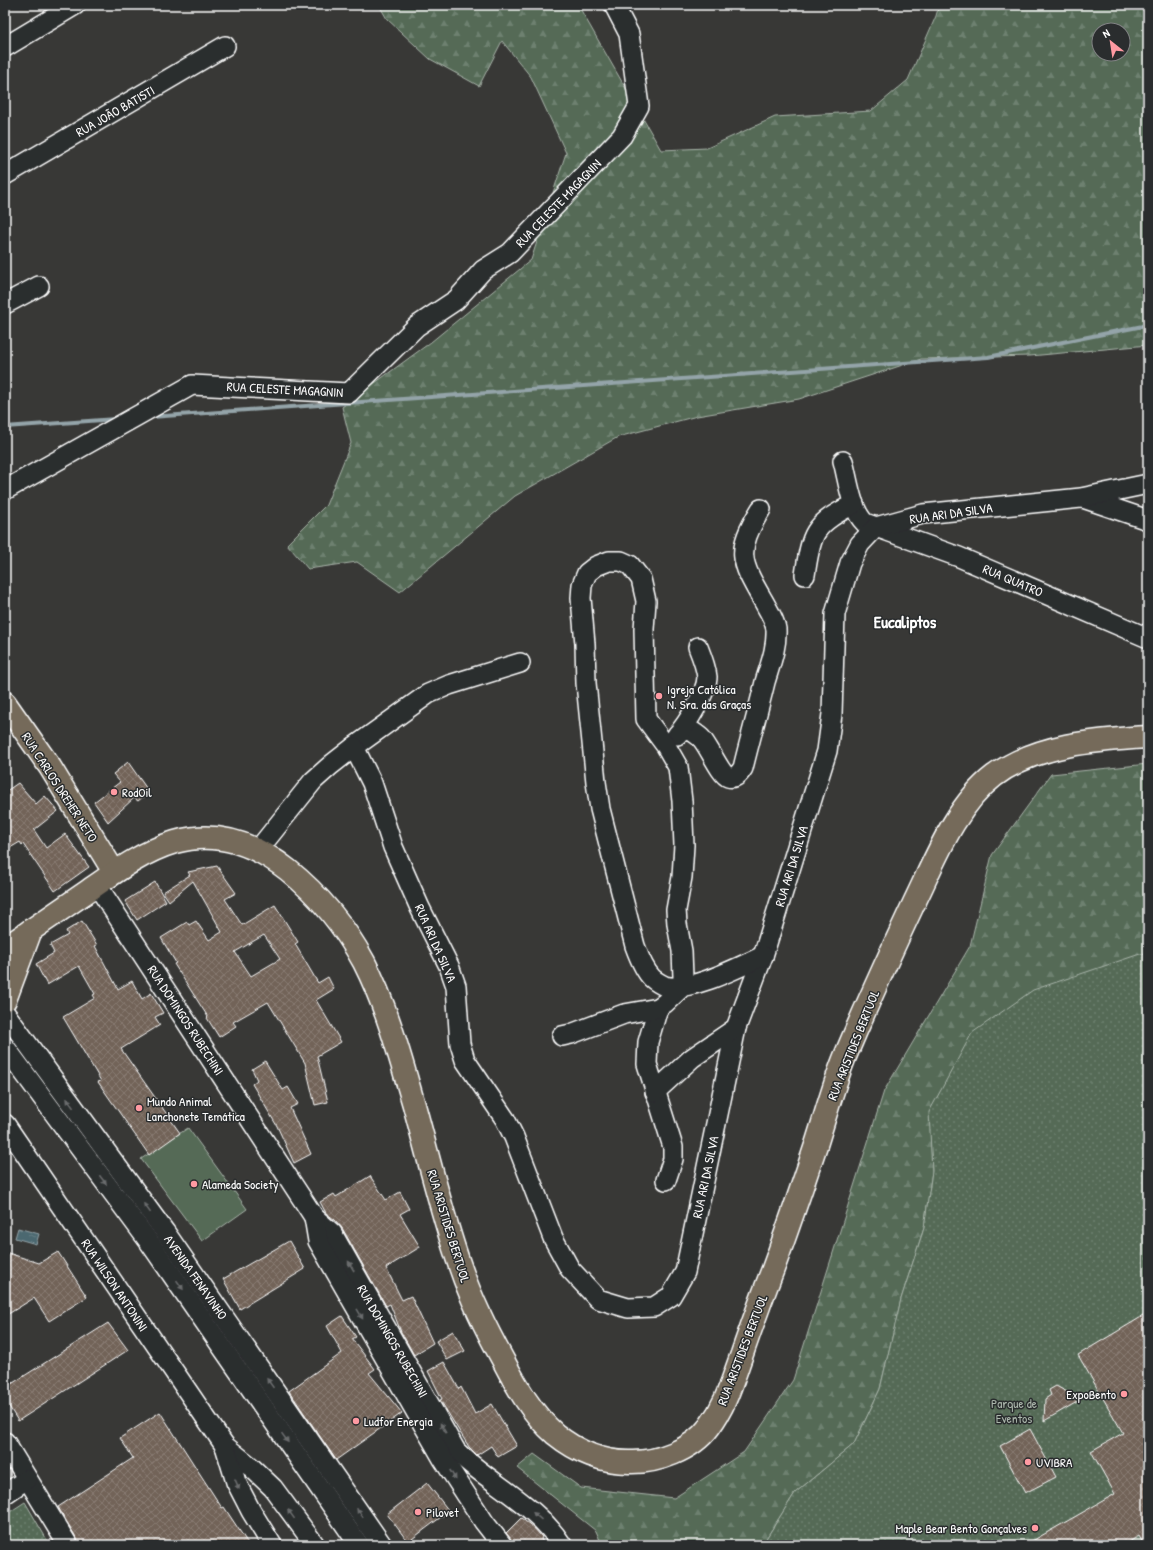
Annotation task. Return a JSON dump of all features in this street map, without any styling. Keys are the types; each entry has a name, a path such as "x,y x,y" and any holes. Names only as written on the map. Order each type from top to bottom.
{"main road":[{"name":"RUA CARLOS DREHER NETO","path":"5,703 50,767 114,872"},
{"name":"RUA ARISTIDES BERTUOL","path":"5,948 114,872 153,850 178,841 193,838 220,838 241,843 258,850 276,861 298,878 320,900 345,930 365,963 396,1044 461,1270 484,1326 530,1407 556,1434 581,1450 604,1460 633,1463 656,1460 683,1449 705,1433 726,1400 797,1202 843,1063 894,945 958,816 974,795 995,776 1017,763 1044,751 1113,739 1148,737"},
{"path":"5,1000 31,930"}],"street":[{"path":"5,47 75,5"},
{"name":"RUA CELESTE MAGAGNIN","path":"5,490 192,385 348,393 417,326 456,300 483,270 510,253 622,136 639,106 629,34 614,5"},
{"name":"RUA JOÃO BATISTI","path":"5,175 225,46"},
{"path":"5,304 39,286"},
{"name":"RUA QUATRO","path":"843,461 854,504 861,518 866,522 959,557 1148,638"},
{"name":"RUA ARI DA SILVA","path":"354,747 372,783 393,847 420,908 449,966 456,986 460,1044 465,1060 505,1119 514,1137 553,1238 570,1269 598,1299 628,1308 654,1307 671,1296 685,1272 736,1028 764,956 827,751 832,714 835,614 850,563 860,544 876,527 923,514 1081,498 1148,484"},
{"path":"1081,498 1148,520"},
{"path":"805,575 809,551 816,532 830,519 854,504"},
{"path":"685,727 701,738 709,749 722,773 728,777 734,777 740,773 743,768 774,653 776,628 746,568 743,554 744,542 760,509"},
{"path":"562,1036 624,1014 658,1008 666,1003 682,987 683,977 682,951 676,910 682,878 684,845 682,801 678,767 666,746 646,719 644,629 646,601 641,578 630,566 622,561 609,561 596,566 587,573 582,585 581,598 585,644 586,683 596,782 600,809 628,924 643,966 652,978 665,986 682,987 712,979 764,956"},
{"path":"666,746 685,727 700,698 707,680 706,667 698,648"},
{"path":"258,850 313,781 354,747 428,694 449,685 520,663"},
{"name":"RUA DOMINGOS RUBECHINI","path":"97,885 314,1217 332,1233 456,1451 469,1464 538,1516 562,1545"},
{"path":"658,1008 648,1042 647,1064 673,1147 673,1159 666,1180"},
{"name":"AVENIDA FENAVINHO","path":"5,1014 165,1232 270,1417 359,1545"},
{"path":"655,1092 692,1058 736,1028"},
{"name":"AVENIDA FENAVINHO","path":"5,1047 150,1243 286,1406 382,1545"},
{"path":"21,1069 36,1057"},
{"name":"RUA WILSON ANTONINI","path":"5,1124 226,1446 273,1488 315,1545"},
{"path":"86,1157 102,1146"},
{"name":"RUA DOMINGOS RUBECHINI","path":"314,1217 318,1241 443,1459 484,1522 502,1545"},
{"path":"150,1243 165,1232"},
{"path":"270,1417 286,1406"},
{"path":"5,1442 10,1463 27,1479 68,1545"},
{"name":"RUA WILSON ANTONINI","path":"226,1446 236,1482 251,1511 272,1545"},
{"path":"5,1494 27,1479"},
{"path":"333,1507 348,1496"}],"green space":[{"path":"379,5 578,5 661,150 707,148 775,117 871,111 908,80 936,16 939,5 1148,5 1148,345 1030,356 921,359 799,399 697,416 618,437 515,496 400,592 357,562 308,569 287,544 326,505 351,443 342,407 431,342 531,260 566,153 531,77 502,41 479,86 430,59 387,19"},
{"path":"1148,764 1148,953 1140,954 930,1112 932,1171 924,1228 901,1299 880,1389 854,1444 795,1493 762,1545 602,1545 596,1531 517,1468 534,1454 581,1488 674,1498 744,1452 793,1380 884,1091 970,946 992,855 1051,774"},
{"name":"Parque de Eventos","path":"1148,953 1148,1545 762,1545 795,1493 854,1444 880,1389 901,1299 924,1228 932,1171 929,1112 972,1033 1033,990 1140,954"},
{"name":"Alameda Society","path":"188,1128 247,1209 202,1241 141,1159"},
{"path":"25,1502 50,1545 5,1545 5,1515"}],"water":[{"path":"18,1228 39,1234 36,1244 15,1238"}],"building":[{"path":"128,762 149,792 138,801 134,798 108,822 94,802 120,782 113,774"},
{"path":"18,783 36,804 45,796 58,811 34,830 46,848 65,834 89,867 55,891 23,844 22,845 20,842 5,851 5,792"},
{"path":"217,866 236,893 225,899 242,925 275,905 298,942 295,944 318,983 328,977 334,989 316,1000 341,1042 317,1056 328,1102 315,1105 305,1063 268,1002 233,1022 236,1026 219,1037 174,964 176,963 161,938 187,922 189,925 196,921 209,940 222,932 193,881 169,901 163,892 190,875 188,872","holes":["264,935 280,959 251,976 235,952"]},
{"path":"155,882 166,901 137,920 125,901"},
{"path":"82,921 97,945 95,946 118,989 132,981 142,999 151,993 163,1013 155,1017 160,1025 121,1049 180,1133 149,1155 98,1082 101,1081 63,1017 95,998 93,995 95,994 79,966 47,985 36,964 54,953 50,945 68,935 66,931"},
{"path":"265,1061 283,1090 288,1087 298,1104 290,1108 311,1154 294,1163 277,1126 252,1084 257,1080 252,1069"},
{"path":"370,1176 386,1200 400,1192 409,1209 400,1214 420,1247 386,1268 402,1300 411,1296 433,1343 414,1355 401,1332 390,1304 386,1306 342,1228 326,1213 320,1202 334,1194 336,1197"},
{"path":"289,1241 305,1269 240,1309 223,1279"},
{"path":"5,1252 39,1263 58,1252 87,1297 49,1321 34,1298 5,1316"},
{"path":"1148,1313 1148,1545 1144,1545 1139,1536 1124,1545 1025,1545 1115,1494 1091,1451 1123,1433 1078,1355"},
{"path":"342,1316 356,1337 352,1339 375,1369 369,1373 402,1413 336,1460 289,1391 342,1353 327,1326"},
{"path":"108,1323 128,1350 18,1421 5,1400 5,1388"},
{"path":"453,1331 465,1351 447,1360 436,1341"},
{"path":"444,1362 459,1389 461,1387 475,1414 492,1404 517,1446 498,1457 491,1446 477,1455 469,1447 440,1400 442,1399 428,1371"},
{"path":"1056,1386 1071,1394 1077,1402 1044,1421 1045,1399 1051,1395 1049,1390"},
{"path":"160,1412 222,1508 224,1507 249,1545 79,1545 58,1507 133,1458 120,1438"},
{"name":"UVIBRA","path":"1030,1429 1056,1477 1025,1493 1000,1446"},
{"name":"Pilovet","path":"427,1483 449,1511 408,1542 387,1514"},
{"path":"521,1518 533,1527 542,1537 541,1539 545,1545 513,1545 511,1539 506,1533"}],"waterway":[{"path":"151,417 988,357 1148,325"},
{"path":"5,427 116,419"}],"place":[{"name":"Igreja Católica N. Sra. das Graças","path":"659,696"},
{"name":"RodOil","path":"114,792"},
{"name":"Mundo Animal Lanchonete Temática","path":"139,1108"},
{"name":"Alameda Society","path":"194,1184"},
{"name":"ExpoBento","path":"1124,1394"},
{"name":"Ludfor Energia","path":"356,1421"},
{"name":"UVIBRA","path":"1028,1462"},
{"name":"Pilovet","path":"418,1512"},
{"name":"Maple Bear Bento Gonçalves","path":"1035,1528"}],"district":[{"name":"Eucaliptos","path":"905,622"}]}
